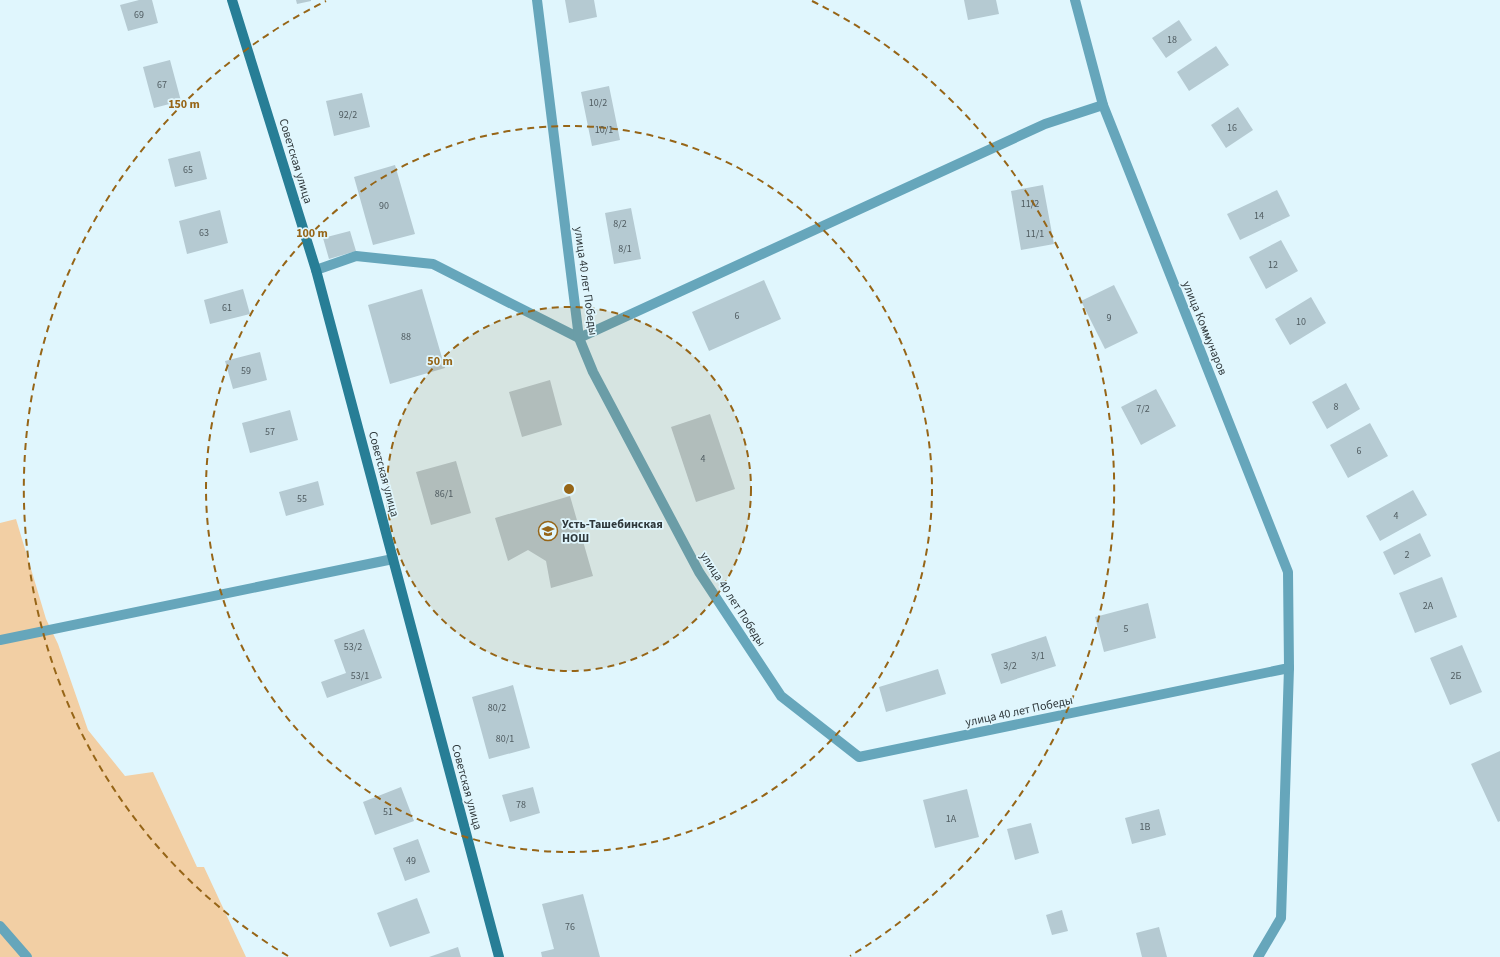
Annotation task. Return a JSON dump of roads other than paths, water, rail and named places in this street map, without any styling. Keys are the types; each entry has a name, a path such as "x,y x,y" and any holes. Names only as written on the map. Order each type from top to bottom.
{"street":[{"name":"Советская улица","path":"232,0 316,270 499,957"},
{"name":"улица 40 лет Победы","path":"537,0 579,338 592,372 699,572 781,696 859,757 1289,668"},
{"name":"улица Коммунаров","path":"1075,0 1103,105 1288,572 1289,668 1281,918 1258,957"},
{"path":"316,270 356,256 433,264 579,338 1045,124 1103,105"},
{"path":"0,640 393,559"},
{"path":"0,926 27,957"}],"place":[{"name":"Усть-Ташебинская НОШ","path":"548,531"}]}
